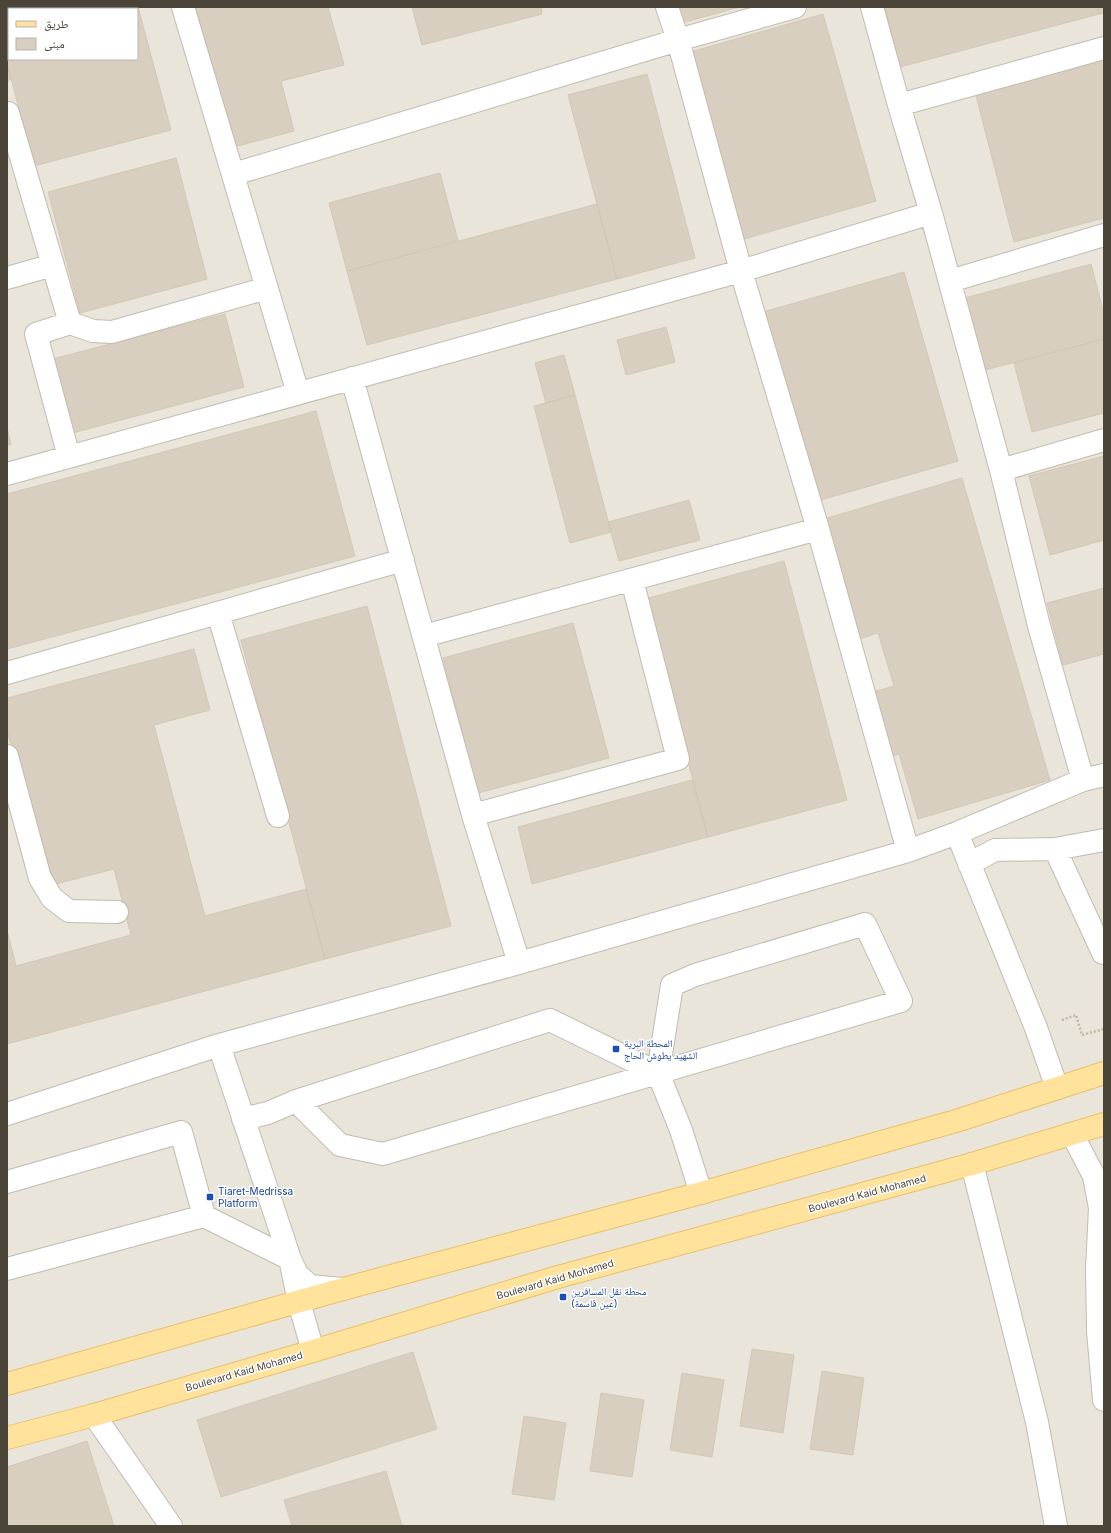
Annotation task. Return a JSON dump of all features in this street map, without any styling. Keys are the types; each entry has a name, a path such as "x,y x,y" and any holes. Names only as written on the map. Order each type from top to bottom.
{"main road":[{"path":"7,1384 342,1289 701,1193 956,1121 1104,1073"},
{"name":"Boulevard Kaid Mohamed","path":"7,1438 94,1415 558,1277 972,1164 1104,1124"}],"street":[{"path":"183,7 298,393"},
{"path":"667,7 678,40 741,271 818,529 908,851"},
{"path":"234,174 678,40 795,7"},
{"path":"7,1114 219,1045 519,963 908,851 957,833 1094,777 1039,626 1001,470 950,281 872,7"},
{"path":"899,104 1104,48"},
{"path":"8,113 70,323"},
{"path":"7,474 741,271 931,213"},
{"path":"950,281 1104,234"},
{"path":"7,278 53,265"},
{"path":"69,458 36,334 70,323 93,331 112,332 267,288"},
{"path":"352,378 473,815 519,963"},
{"path":"1001,470 1104,440"},
{"path":"424,636 818,529"},
{"path":"7,672 403,560"},
{"path":"473,815 678,759 632,580"},
{"path":"218,613 278,816"},
{"path":"7,756 40,878 52,898 69,911 117,912"},
{"path":"957,833 1036,1028 1057,1088"},
{"path":"969,864 995,850 1055,849 1104,840"},
{"path":"1055,849 1103,952"},
{"path":"296,1101 340,1145 383,1154 658,1073 901,1001 865,924 695,975 672,984 658,1073 681,1130 701,1193"},
{"path":"243,1118 268,1113 296,1101 550,1020 658,1073"},
{"path":"219,1045 288,1253 297,1274 310,1286 342,1289"},
{"path":"7,1182 181,1132 202,1211"},
{"path":"1072,1134 1094,1176 1102,1207 1097,1269 1098,1331 1104,1400"},
{"path":"972,1164 1037,1422 1056,1526"},
{"path":"7,1269 202,1211 288,1253"},
{"path":"288,1253 299,1302 313,1350"},
{"path":"94,1415 171,1526"}],"path":[{"path":"1076,1015 1082,1035 1104,1029"}],"shaded area":[{"path":"7,7 1104,7 1104,1526 7,1526"}],"building":[{"path":"138,7 171,130 34,166 7,63 7,16 8,60 138,60 138,8 37,8"},
{"path":"193,7 328,7 344,65 281,81 294,131 230,148"},
{"path":"412,7 541,7 542,14 422,45"},
{"path":"670,7 740,7 674,25"},
{"path":"885,7 1098,7 1099,14 900,67"},
{"path":"1098,7 1104,7 1104,13 1099,14"},
{"path":"823,14 876,201 741,240 687,53"},
{"path":"1104,58 1104,218 1014,242 975,92"},
{"path":"7,63 11,79 7,81"},
{"path":"647,74 695,258 617,279 568,95"},
{"path":"176,158 207,279 80,313 48,192"},
{"path":"440,173 458,241 347,271 329,203"},
{"path":"597,204 617,279 367,345 347,271"},
{"path":"1091,264 1104,314 1104,339 985,370 965,298"},
{"path":"904,272 958,461 817,501 763,312"},
{"path":"225,314 244,387 69,434 49,360"},
{"path":"666,327 675,362 626,375 617,340"},
{"path":"1104,339 1104,413 1032,432 1014,363"},
{"path":"564,355 575,395 546,403 535,363"},
{"path":"575,395 611,532 570,543 534,406"},
{"path":"316,411 355,556 7,649 7,494"},
{"path":"7,428 11,444 7,446"},
{"path":"1104,456 1104,540 1050,555 1029,476"},
{"path":"962,478 1050,780 918,819 899,754 885,758 866,694 894,686 878,633 859,639 824,519"},
{"path":"689,500 700,540 619,561 608,522"},
{"path":"784,561 847,800 708,837 645,599"},
{"path":"1104,588 1104,654 1063,665 1047,603"},
{"path":"367,606 451,926 325,959 241,640"},
{"path":"573,623 609,758 478,793 443,658"},
{"path":"194,649 210,710 154,725 205,916 306,889 325,959 7,1044 7,930 16,966 131,935 114,869 48,886 7,730 7,698"},
{"path":"692,780 708,837 532,884 518,827"},
{"path":"752,1349 794,1355 783,1433 740,1426"},
{"path":"413,1352 437,1429 221,1497 197,1420"},
{"path":"822,1371 864,1378 853,1455 810,1449"},
{"path":"682,1373 724,1380 712,1457 670,1450"},
{"path":"601,1393 644,1400 632,1477 590,1471"},
{"path":"524,1416 566,1423 554,1500 512,1494"},
{"path":"87,1441 114,1526 7,1526 7,1467"},
{"path":"386,1471 402,1526 292,1526 284,1500"}],"place":[{"name":"المحطة البرية الشهيد يطوش الحاج","path":"616,1049"},
{"name":"Tiaret-Medrissa Platform","path":"210,1197"},
{"name":"محطة نقل المسافرين (عين قاسمة)","path":"563,1297"}]}
